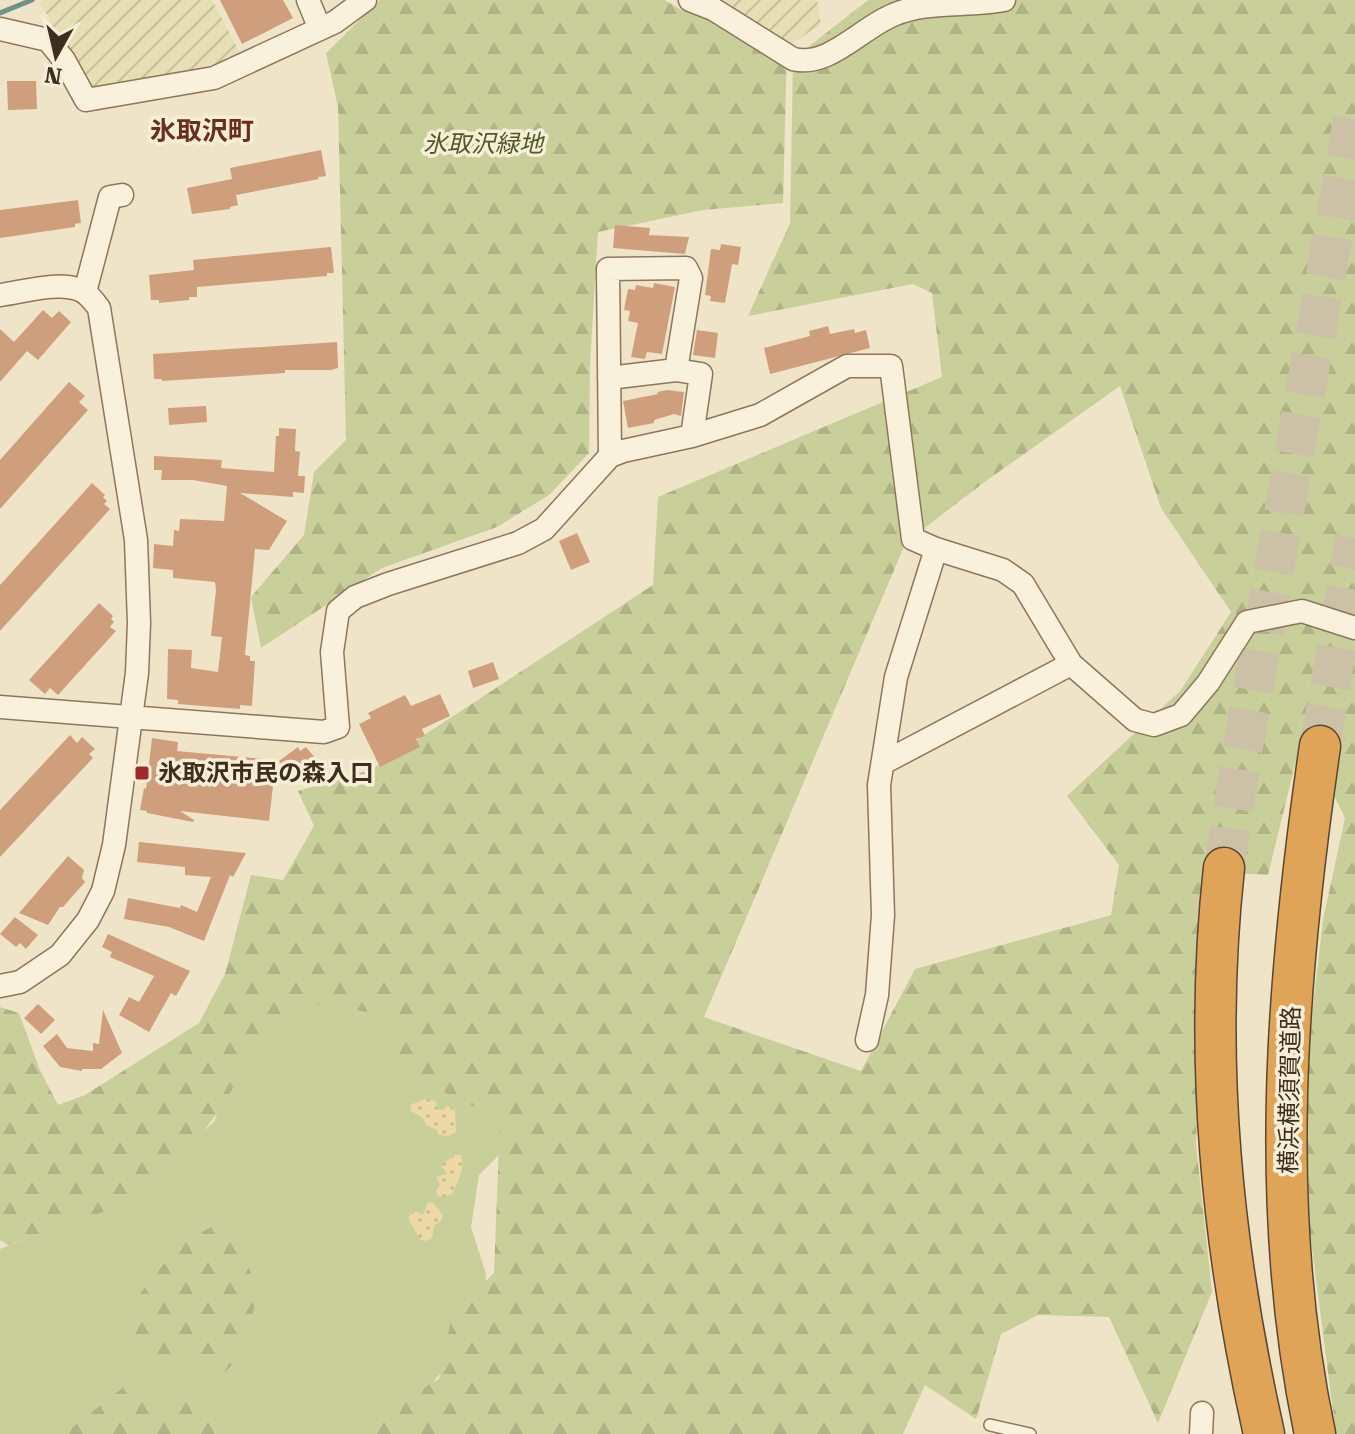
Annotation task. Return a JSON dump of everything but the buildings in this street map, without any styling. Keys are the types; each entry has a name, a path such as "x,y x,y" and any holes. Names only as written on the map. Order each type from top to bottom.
{"highway":[{"name":"横浜横須賀道路","path":"1315,1434 1297,1324 1289,1220 1286,1117 1291,990 1302,873 1320,746"},
{"path":"1224,868 1215,991 1217,1112 1226,1227 1244,1344 1264,1434"}],"street":[{"path":"308,0 320,29"},
{"path":"0,29 48,40 64,60 86,100 214,78 335,22 365,0"},
{"path":"690,0 713,9 793,59 805,62 832,51 890,16 906,10 1004,0"},
{"path":"85,292 110,197 122,195"},
{"path":"610,456 608,269 686,268 691,278 676,370"},
{"path":"0,295 60,287 77,289 85,292 99,308 136,540 139,623 137,673 114,845 103,891 88,920 60,955 20,982 0,986"},
{"path":"0,707 324,732 338,727 332,652 338,611 355,597 518,543 544,529 610,456 760,415 847,366 891,366 913,539 1003,570 1023,584 1071,664 1135,720 1154,725 1181,715 1208,683 1247,622 1302,611 1355,628"},
{"path":"609,378 676,370 701,374 692,436"},
{"path":"867,1040 877,995 883,915 879,785 896,677 936,549"},
{"path":"883,763 1071,664"}],"lane":[{"path":"990,1425 1030,1434"}],"shaded area":[{"path":"43,0 212,0 241,55 211,69 99,87 89,85 56,36 39,3"},
{"path":"712,0 817,0 821,24 787,47"}],"green space":[{"name":"氷取沢緑地","path":"380,0 664,0 682,10 787,47 783,203 703,210 598,232 590,365 589,453 549,495 497,527 382,568 261,648 251,597 304,535 314,472 346,440 338,107 326,53"},
{"path":"868,0 1355,0 1355,1434 1336,1434 1310,1233 1305,1075 1323,920 1345,818 1303,732 1268,875 1206,872 1196,1144 1212,1292 1158,1423 1109,1317 1038,1315 1001,1334 976,1419 925,1385 903,1434 367,1434 397,1403 439,1379 452,1315 494,1273 500,1119 442,1091 396,1054 387,1015 317,1004 270,1026 221,1108 176,1168 131,1202 8,1245 0,1240 0,1007 19,1013 40,1070 58,1105 85,1095 199,1023 225,974 251,875 283,880 314,826 298,791 371,770 653,585 658,497 942,377 932,293 913,284 748,316 790,223 793,59","holes":["1120,386 1161,508 1231,612 1181,690 1067,796 1119,865 1111,915 915,969 861,1071 704,1017 906,542"]},
{"path":"346,974 509,1111 505,1149 479,1175 471,1227 486,1274 483,1325 447,1364 393,1434 0,1434 0,1249 128,1197 214,1122 246,1033"},
{"path":"229,1217 257,1289 247,1350 225,1372 187,1357 134,1352 131,1305 179,1245"},
{"path":"125,1386 213,1406 214,1434 64,1434"}],"sand":[{"path":"425,1099 436,1101 437,1110 447,1106 455,1109 456,1132 449,1136 439,1135 437,1130 426,1125 423,1118 411,1111 410,1105"},
{"path":"454,1155 461,1155 462,1160 459,1180 452,1194 438,1196 436,1191 440,1184 436,1177 447,1174 441,1166"},
{"path":"428,1202 434,1203 443,1216 434,1226 432,1238 426,1241 421,1240 409,1216 414,1211 423,1215"}],"waterway":[{"path":"0,13 32,0"}],"tunnel":[{"path":"1224,868 1355,109"},
{"path":"1320,746 1355,538"}],"place":[{"name":"氷取沢市民の森入口","path":"142,773"}],"district":[{"name":"氷取沢町","path":"202,131"}]}
